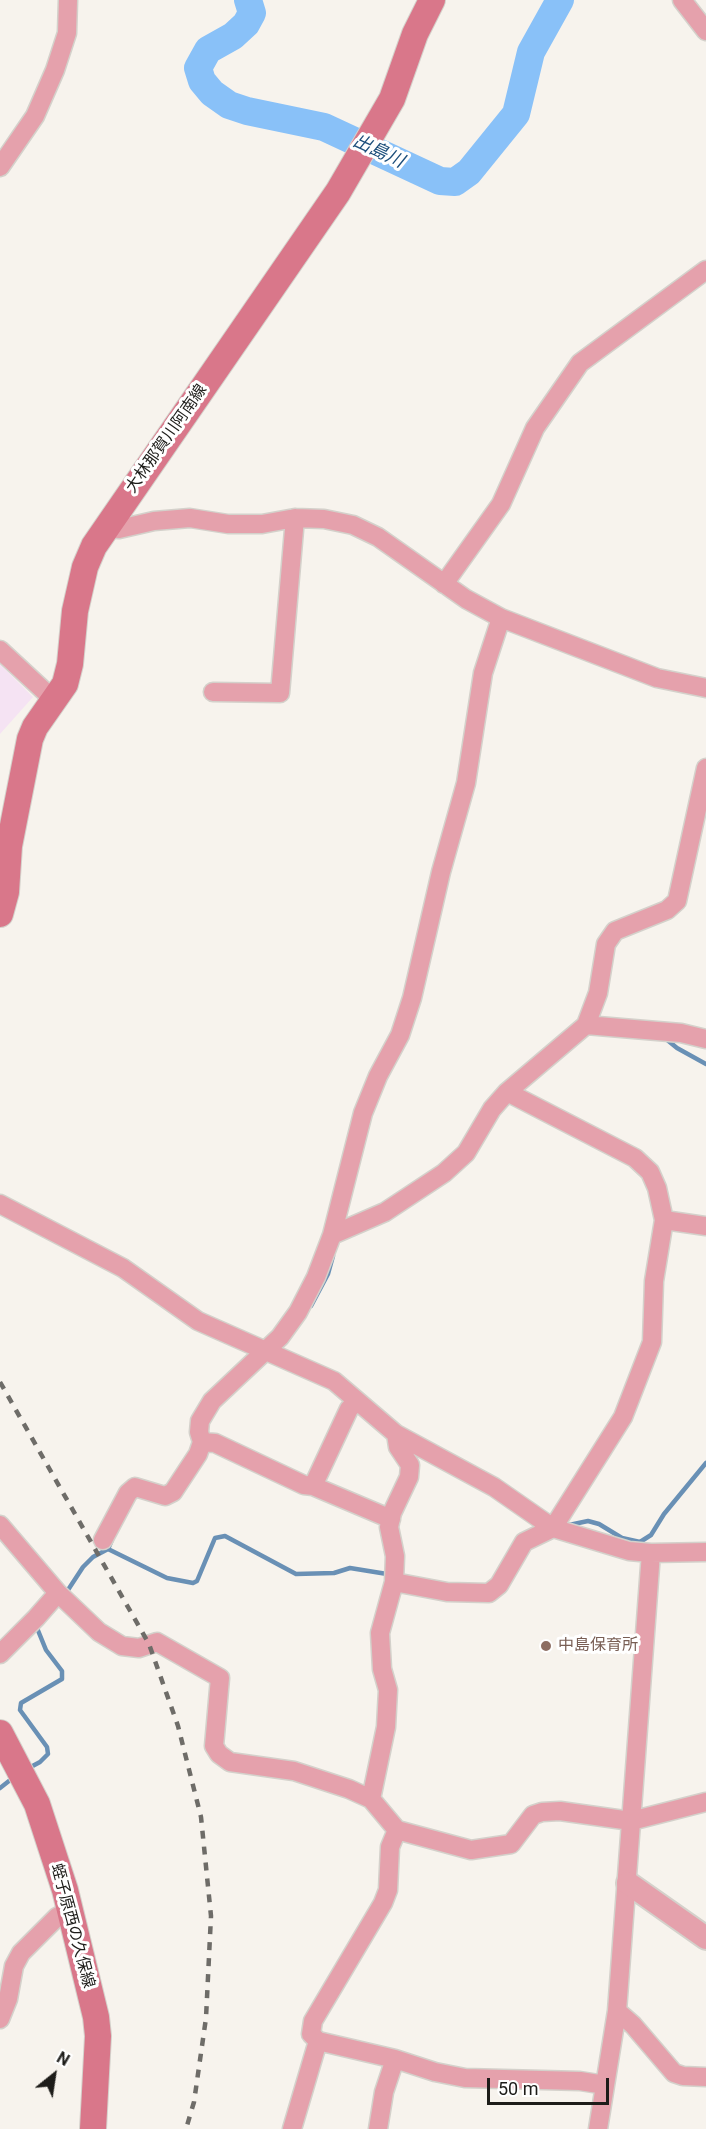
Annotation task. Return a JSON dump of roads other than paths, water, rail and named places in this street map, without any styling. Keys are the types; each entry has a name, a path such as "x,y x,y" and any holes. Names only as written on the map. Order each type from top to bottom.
{"main road":[{"name":"大林那賀川阿南線","path":"0,914 6,892 9,846 30,739 65,684 70,664 75,611 85,567 105,528 338,192 392,99 415,34 432,0"},
{"name":"蛭子原西の久保線","path":"0,1733 37,1804 69,1910 98,2036 93,2129"}],"street":[{"path":"0,167 35,116 55,70 67,33 68,0"},
{"path":"682,0 706,31"},
{"path":"444,584 501,504 535,428 580,363 706,270"},
{"path":"105,528 119,529 154,521 190,518 228,524 262,524 295,518 324,519 353,525 378,537 444,584 501,618 657,678 706,688"},
{"path":"213,692 280,693 295,518"},
{"path":"391,1519 313,1486 304,1485 208,1442 199,1432 200,1421 212,1401 234,1378 266,1351 298,1312 316,1277 332,1235 363,1113 378,1076 400,1035 412,998 441,872 466,783 483,673 501,618"},
{"path":"0,650 55,700"},
{"path":"332,1235 385,1212 444,1173 466,1153 492,1109 511,1095 586,1025 598,993 606,944 615,931 667,910 677,901 706,768"},
{"path":"586,1025 681,1033 706,1039"},
{"path":"394,1582 447,1592 489,1593 499,1585 524,1542 553,1528 623,1417 652,1342 654,1281 664,1220 657,1188 650,1172 635,1158 511,1095"},
{"path":"0,1204 123,1268 198,1322 334,1381 396,1434 494,1487 553,1528 629,1551 706,1552"},
{"path":"664,1220 706,1226"},
{"path":"313,1486 350,1408 357,1401"},
{"path":"371,1799 386,1727 388,1690 382,1669 380,1633 394,1582 395,1556 389,1527 409,1478 410,1465 398,1447 396,1434"},
{"path":"103,1540 128,1493 135,1487 165,1496 173,1492 208,1442"},
{"path":"0,1525 61,1596 99,1632 122,1646 139,1648 157,1642 220,1677 214,1746 219,1754 231,1762 294,1771 371,1799 397,1830 471,1850 512,1844 533,1815 542,1812 560,1811 631,1821 706,1802"},
{"path":"598,2129 617,2011 651,1553"},
{"path":"0,1654 61,1596"},
{"path":"397,1830 390,1847 388,1890 383,1903 313,2021 311,2034 318,2041 465,2078 580,2081 605,2085"},
{"path":"628,1883 706,1938"},
{"path":"0,2019 8,1999 14,1966 21,1953 57,1917 69,1910"},
{"path":"617,2011 633,2025 674,2073 683,2076 706,2077"},
{"path":"292,2129 318,2041"},
{"path":"378,2129 384,2092 395,2060"}],"waterway":[{"name":"出島川","path":"248,0 252,13 246,24 233,36 208,50 198,68 202,81 212,93 229,105 247,111 324,127 440,181 455,182 469,172 516,114 531,52 560,0"},
{"path":"666,1039 677,1048 706,1064"},
{"path":"311,1306 328,1274 333,1256"},
{"path":"569,1525 588,1521 599,1524 622,1538 640,1542 651,1535 664,1514 706,1463"},
{"path":"108,1549 167,1578 193,1583 197,1581 215,1538 225,1536 296,1574 334,1573 350,1568 387,1574"},
{"path":"66,1593 83,1567 93,1557 108,1549 111,1542"},
{"path":"27,1769 40,1762 48,1754 47,1747 20,1710 21,1703 62,1679 62,1671 46,1650 37,1628 40,1625"},
{"path":"0,1788 14,1777"}],"railway":[{"path":"0,1382 149,1644 178,1726 201,1817 211,1916 206,2018 194,2102 186,2129"}],"place":[{"name":"中島保育所","path":"546,1646"}]}
